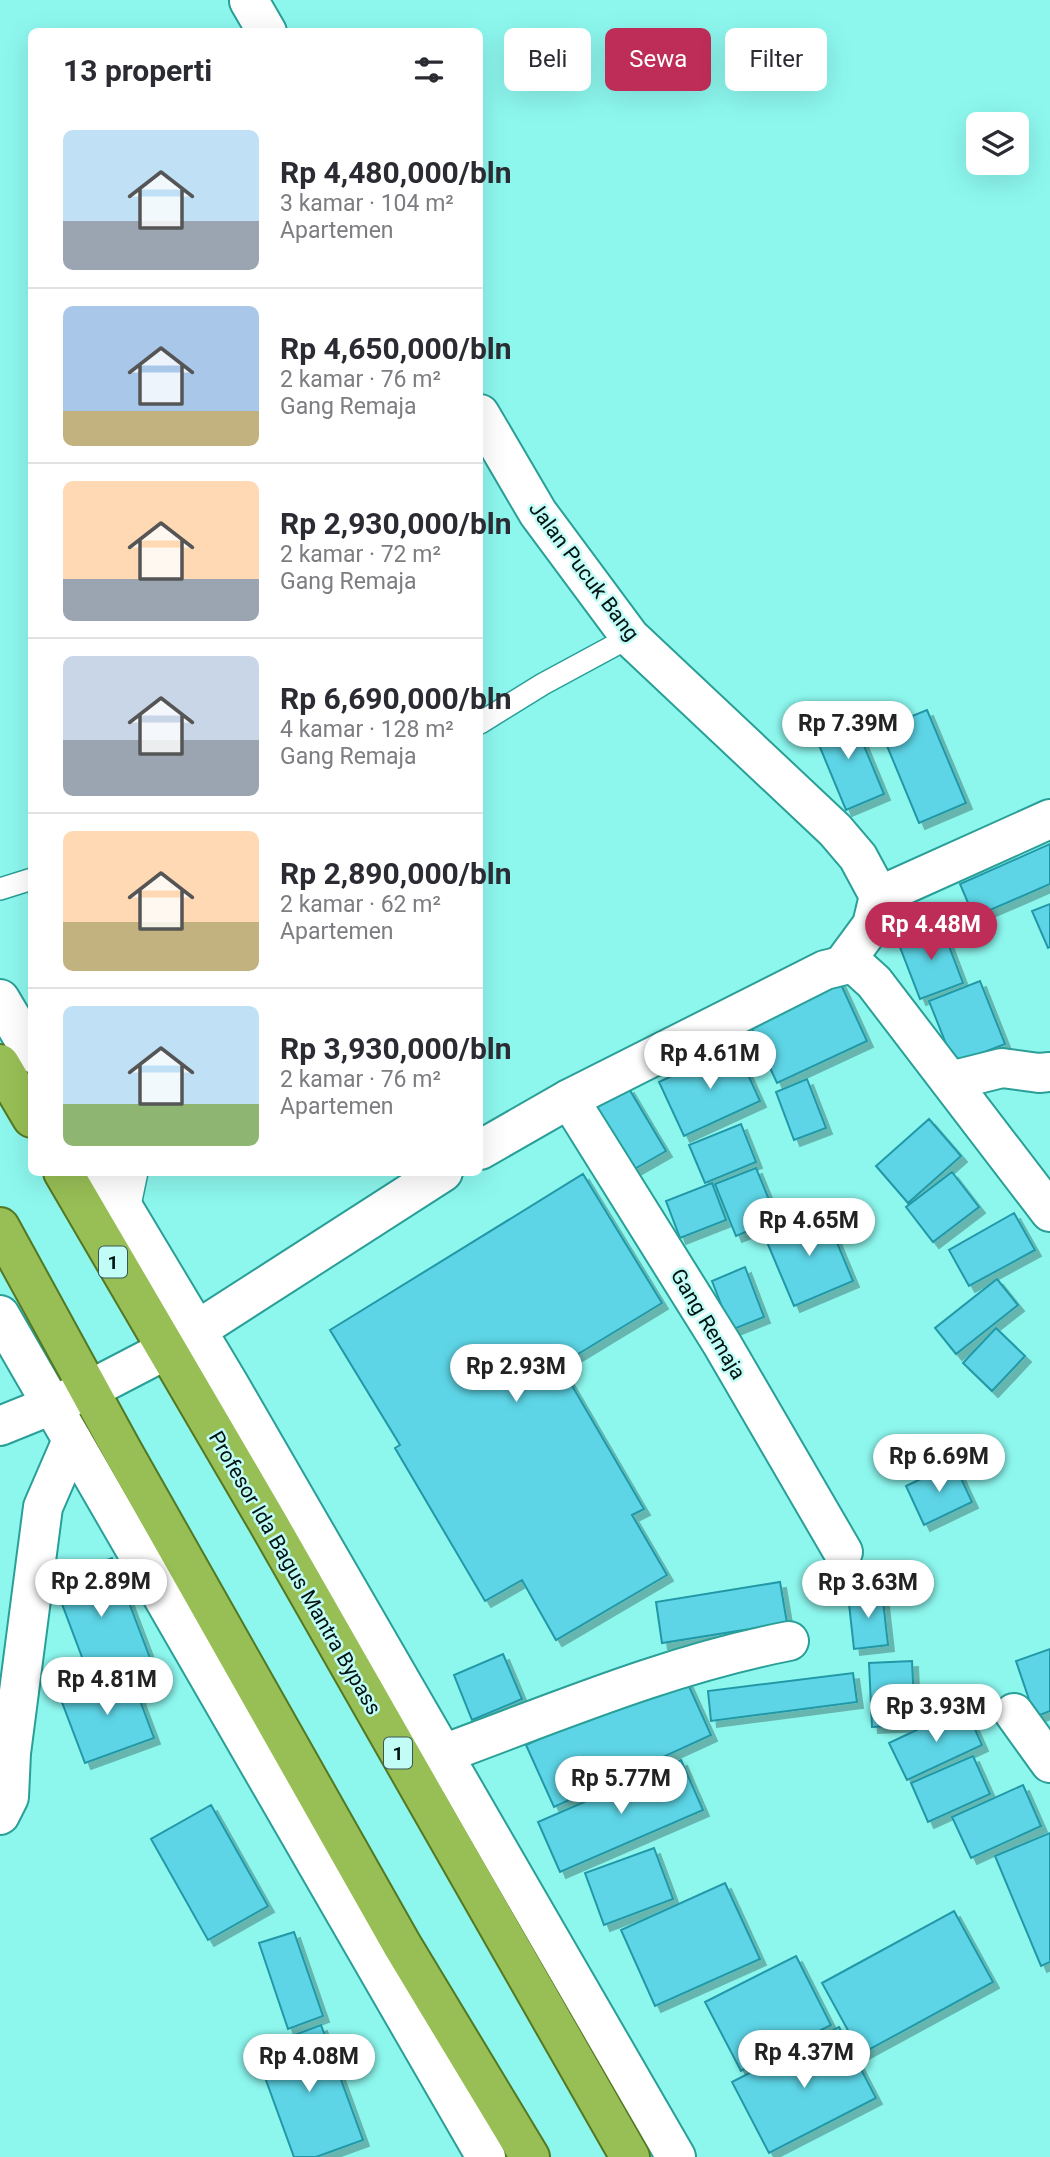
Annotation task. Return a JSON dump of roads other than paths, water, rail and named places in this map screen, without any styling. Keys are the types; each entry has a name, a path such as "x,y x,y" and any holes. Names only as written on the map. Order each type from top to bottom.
{"highway":[{"path":"0,1064 28,1111"},
{"name":"Profesor Ida Bagus Mantra Bypass","path":"65,1176 630,2157"},
{"path":"0,1227 402,1945 530,2157"}],"street":[{"name":"Jalan Pucuk Bang","path":"483,419 538,513 630,637 835,830 858,857 879,895"},
{"path":"844,963 872,925 879,895 1050,820"},
{"path":"483,1148 569,1099 844,963 853,963 867,972 1050,1212"},
{"path":"0,999 28,1046"},
{"path":"950,1081 996,1069 1050,1072"},
{"name":"Gang Remaja","path":"569,1099 722,1344 843,1552"},
{"path":"104,1176 198,1330 676,2157"},
{"path":"0,1426 89,1390 166,1350 437,1176"},
{"path":"0,1315 486,2157"},
{"path":"0,1815 9,1797 11,1754 43,1507 72,1440"},
{"path":"443,1754 663,1673 706,1659 789,1641"},
{"path":"1014,1713 1050,1763"}],"lane":[{"path":"483,721 543,684 630,637"},
{"path":"0,889 28,880"},
{"path":"127,1216 136,1176"}]}
